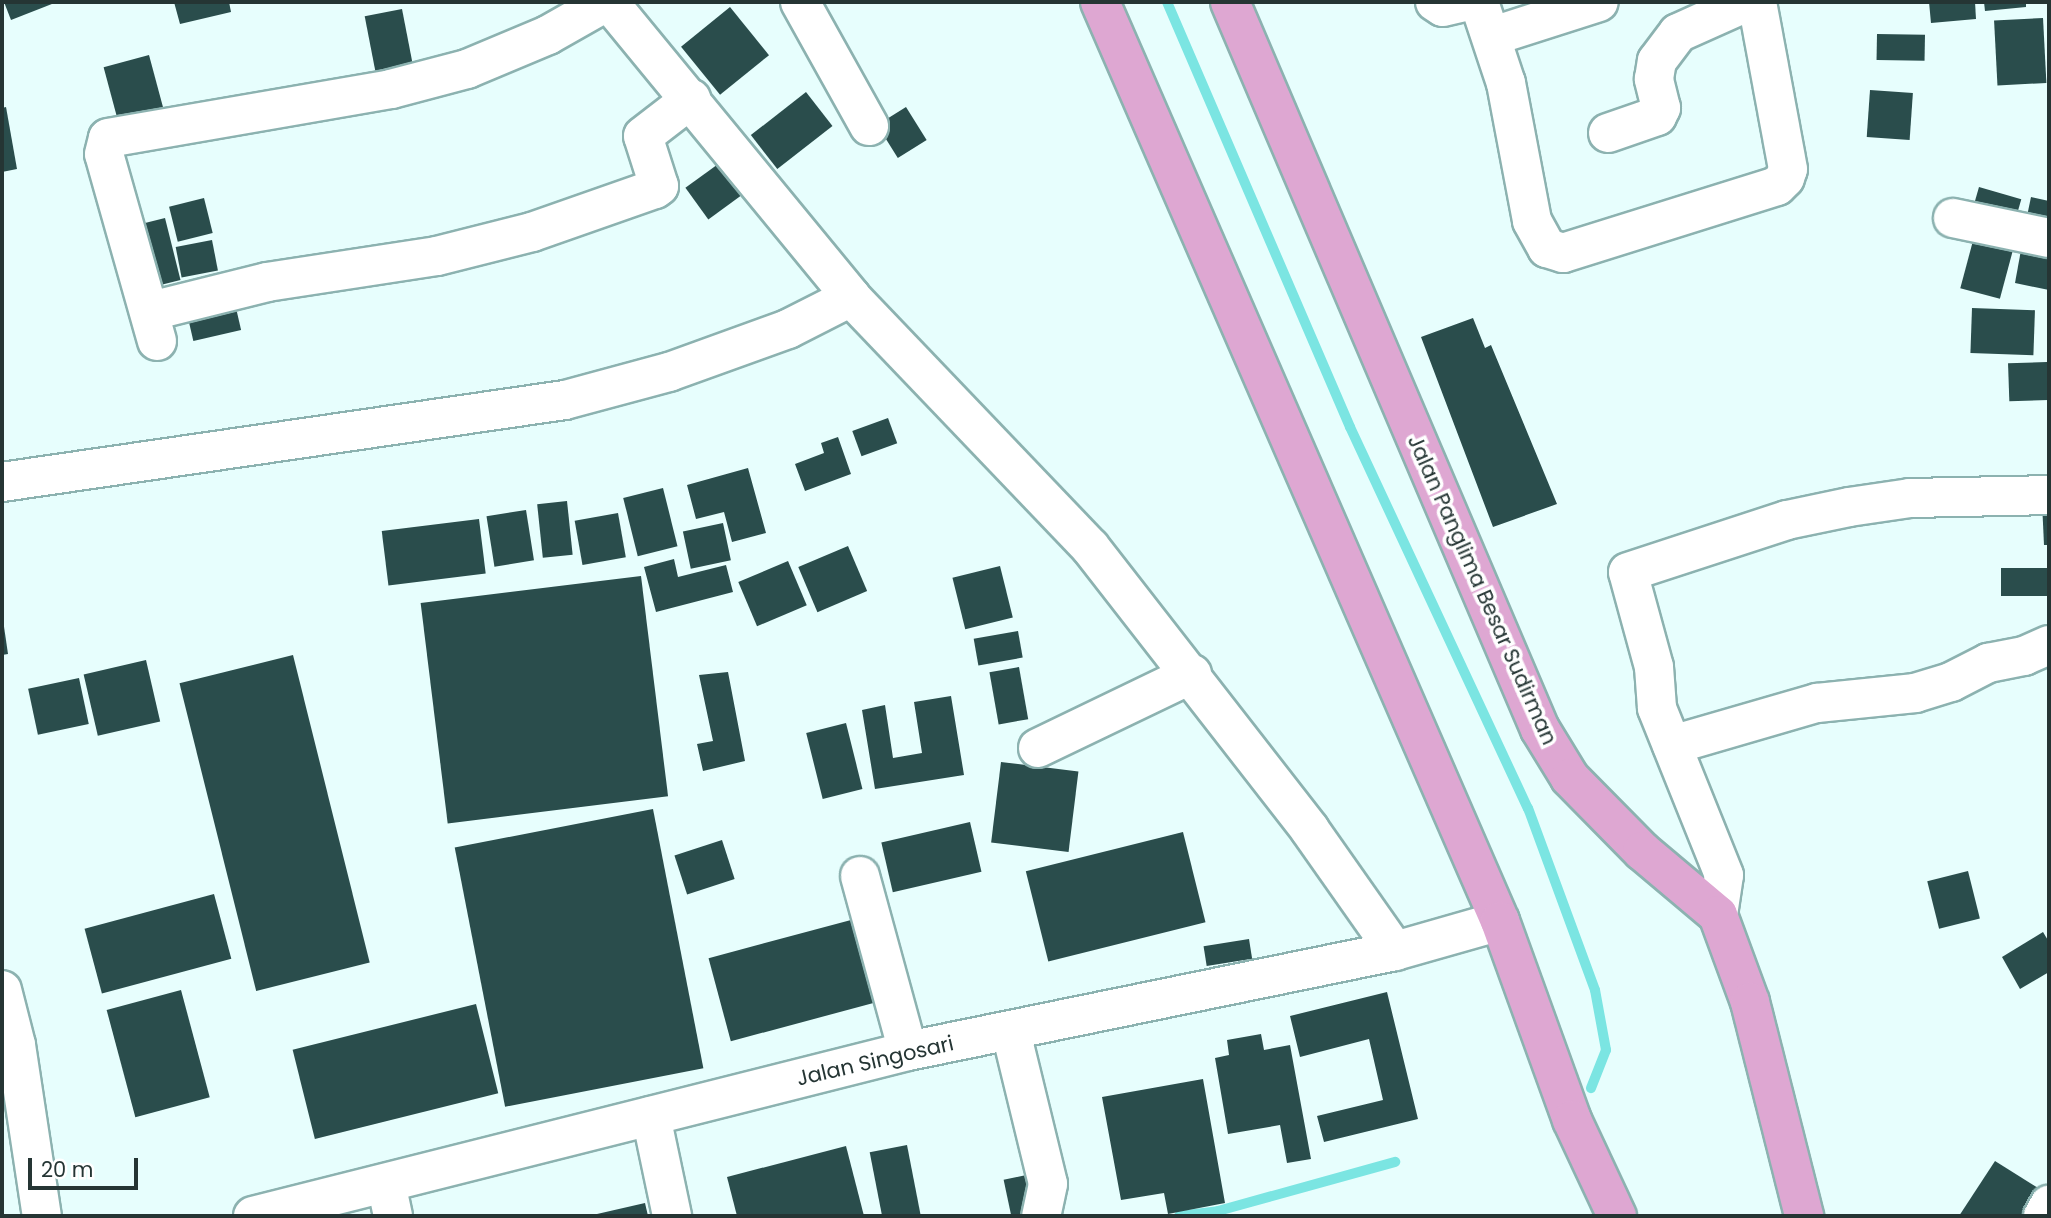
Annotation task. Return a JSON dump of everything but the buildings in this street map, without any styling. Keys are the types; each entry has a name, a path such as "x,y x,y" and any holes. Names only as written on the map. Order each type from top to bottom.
{"main road":[{"path":"1100,2 1500,921 1572,1120 1617,1216"},
{"name":"Jalan Panglima Besar Sudirman","path":"1230,2 1540,729 1570,778 1642,851 1717,915 1750,1002 1804,1216"}],"street":[{"path":"691,99 643,136 659,186 655,189 532,232 437,256 267,282 154,326 104,154 107,138 365,94 454,72 548,36 607,2 691,99 850,297 1090,547 1192,674 1395,951"},
{"path":"800,2 869,126"},
{"path":"1436,2 1443,7 1464,2"},
{"path":"1599,2 1486,19 1532,221 1547,248 1574,252 1777,186 1785,178 1788,169 1757,2"},
{"path":"1608,133 1657,116 1661,108 1654,79 1657,61 1678,33 1747,2"},
{"path":"1953,218 2049,238"},
{"path":"2,482 565,400 681,368 788,329 850,297"},
{"path":"1717,915 1724,875 1657,708 1654,667 1631,593 1630,570 1787,520 1850,507 1910,498 2049,495"},
{"path":"1672,745 1817,703 1915,693 1951,682 1988,663 2024,656 2049,645"},
{"path":"1038,748 1192,674"},
{"path":"860,876 908,1051"},
{"name":"Jalan Singosari","path":"264,1215 390,1199 650,1116 908,1051 1011,1032 1395,951 1500,921"},
{"path":"2,990 16,1045 42,1216"},
{"path":"1011,1032 1048,1184 1041,1216"},
{"path":"650,1116 672,1216"},
{"path":"2043,1216 2049,1205"}],"waterway":[{"path":"1167,2 1350,427 1528,808 1595,990 1606,1050 1591,1088"},
{"path":"1179,1216 1218,1211 1395,1162"}]}
